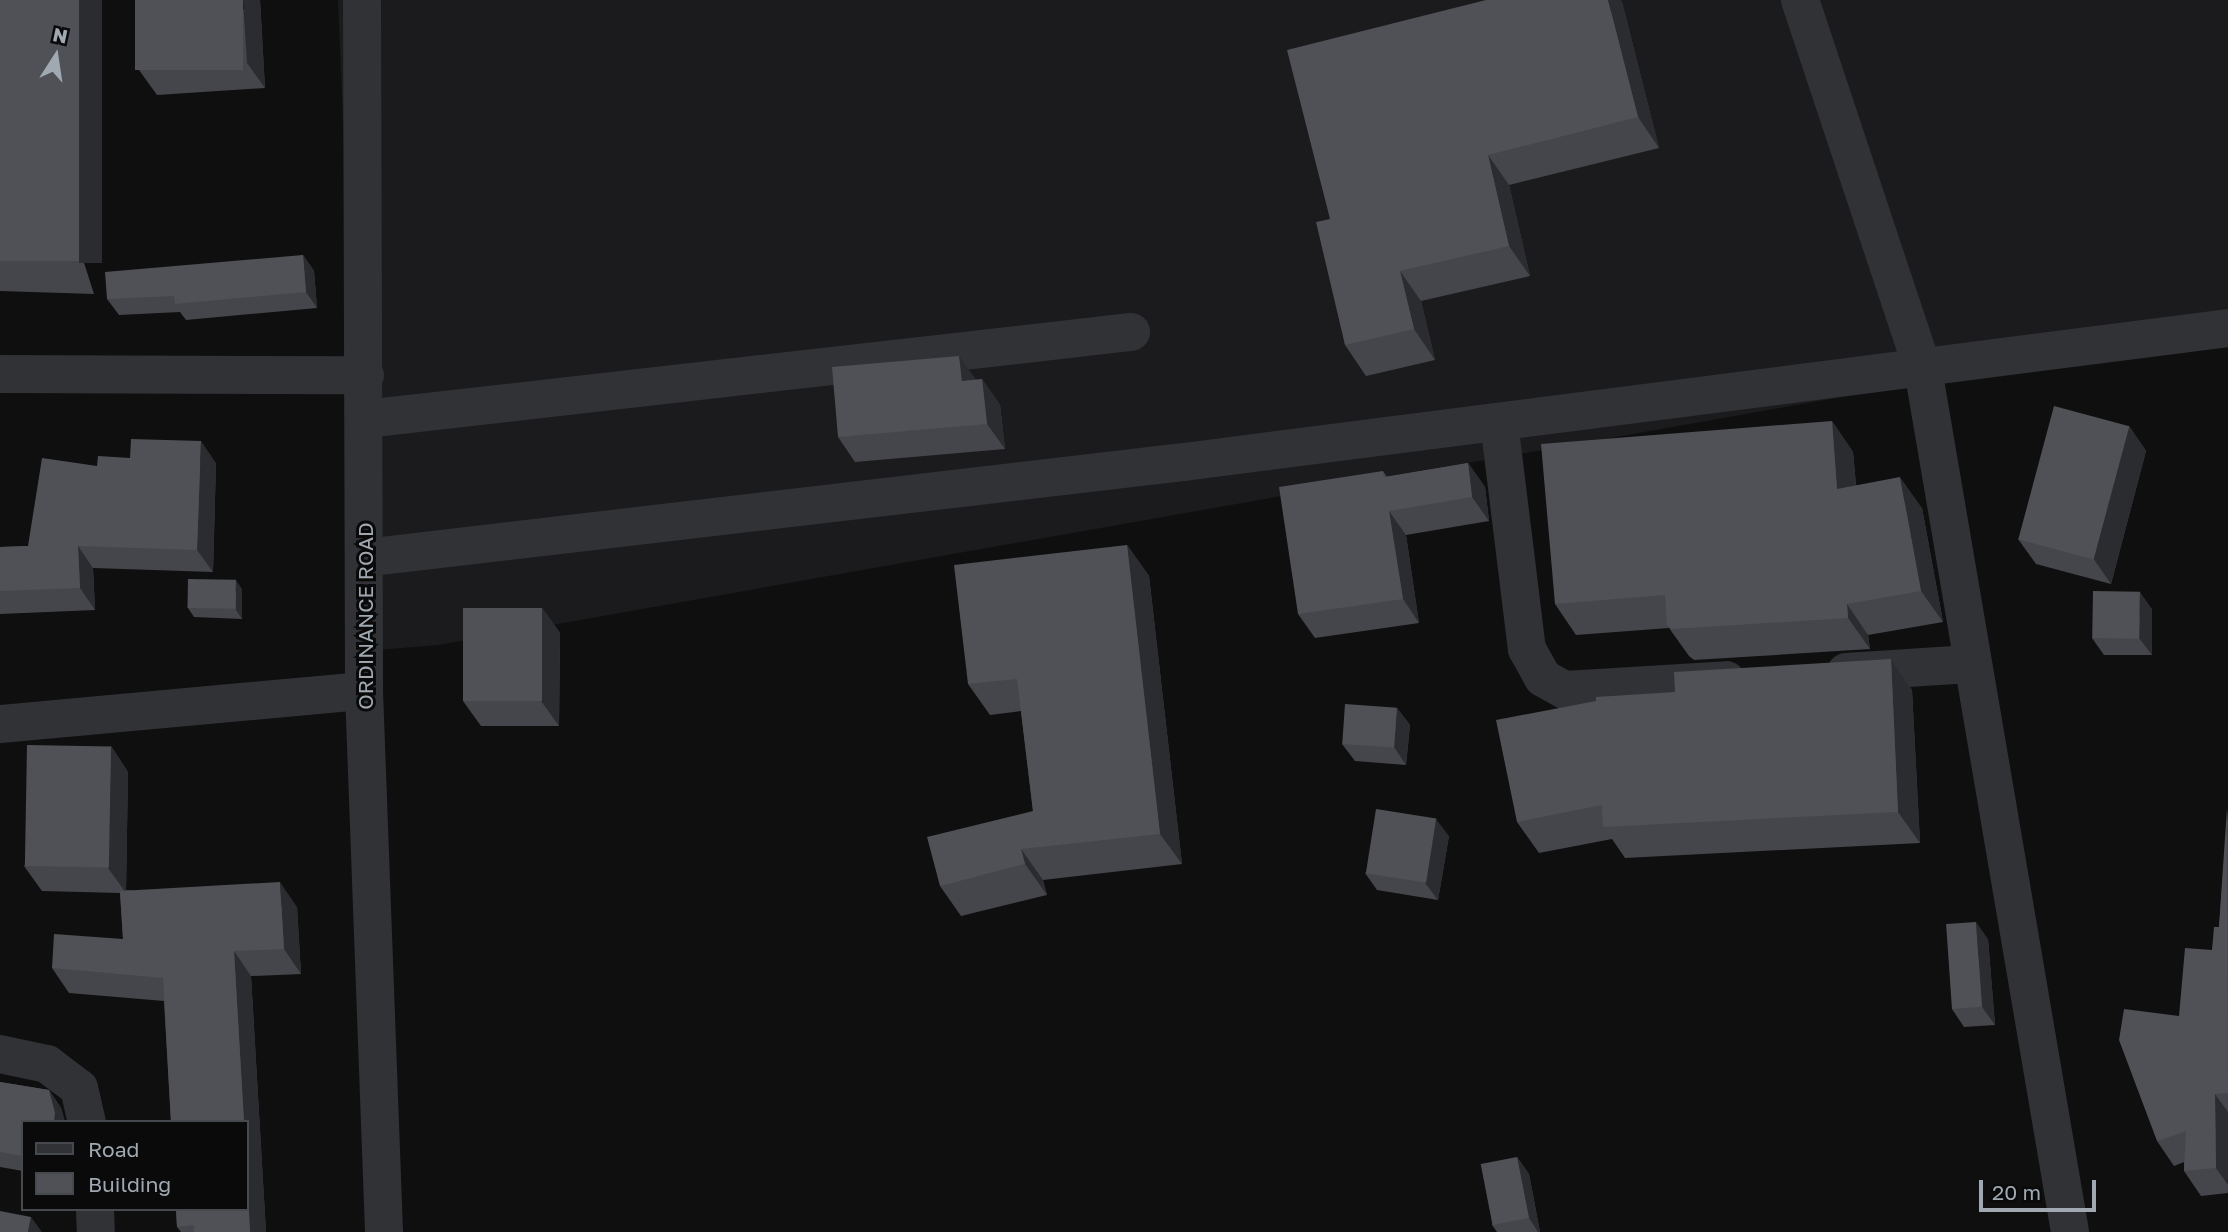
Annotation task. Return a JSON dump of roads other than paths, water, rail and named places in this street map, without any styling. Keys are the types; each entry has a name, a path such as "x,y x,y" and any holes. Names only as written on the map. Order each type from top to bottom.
{"street":[{"name":"ORDINANCE ROAD","path":"362,0 365,691 384,1232"},
{"path":"1800,0 1923,369 1970,664 2070,1232"},
{"path":"364,558 1499,422 2228,328"},
{"path":"365,419 1131,332"},
{"path":"0,374 365,374"},
{"path":"1499,422 1527,649 1543,678 1565,690 1768,677"},
{"path":"1808,674 1970,664"},
{"path":"0,724 365,691"},
{"path":"0,1054 47,1064 79,1088 87,1120"},
{"path":"95,1211 96,1232"}]}
